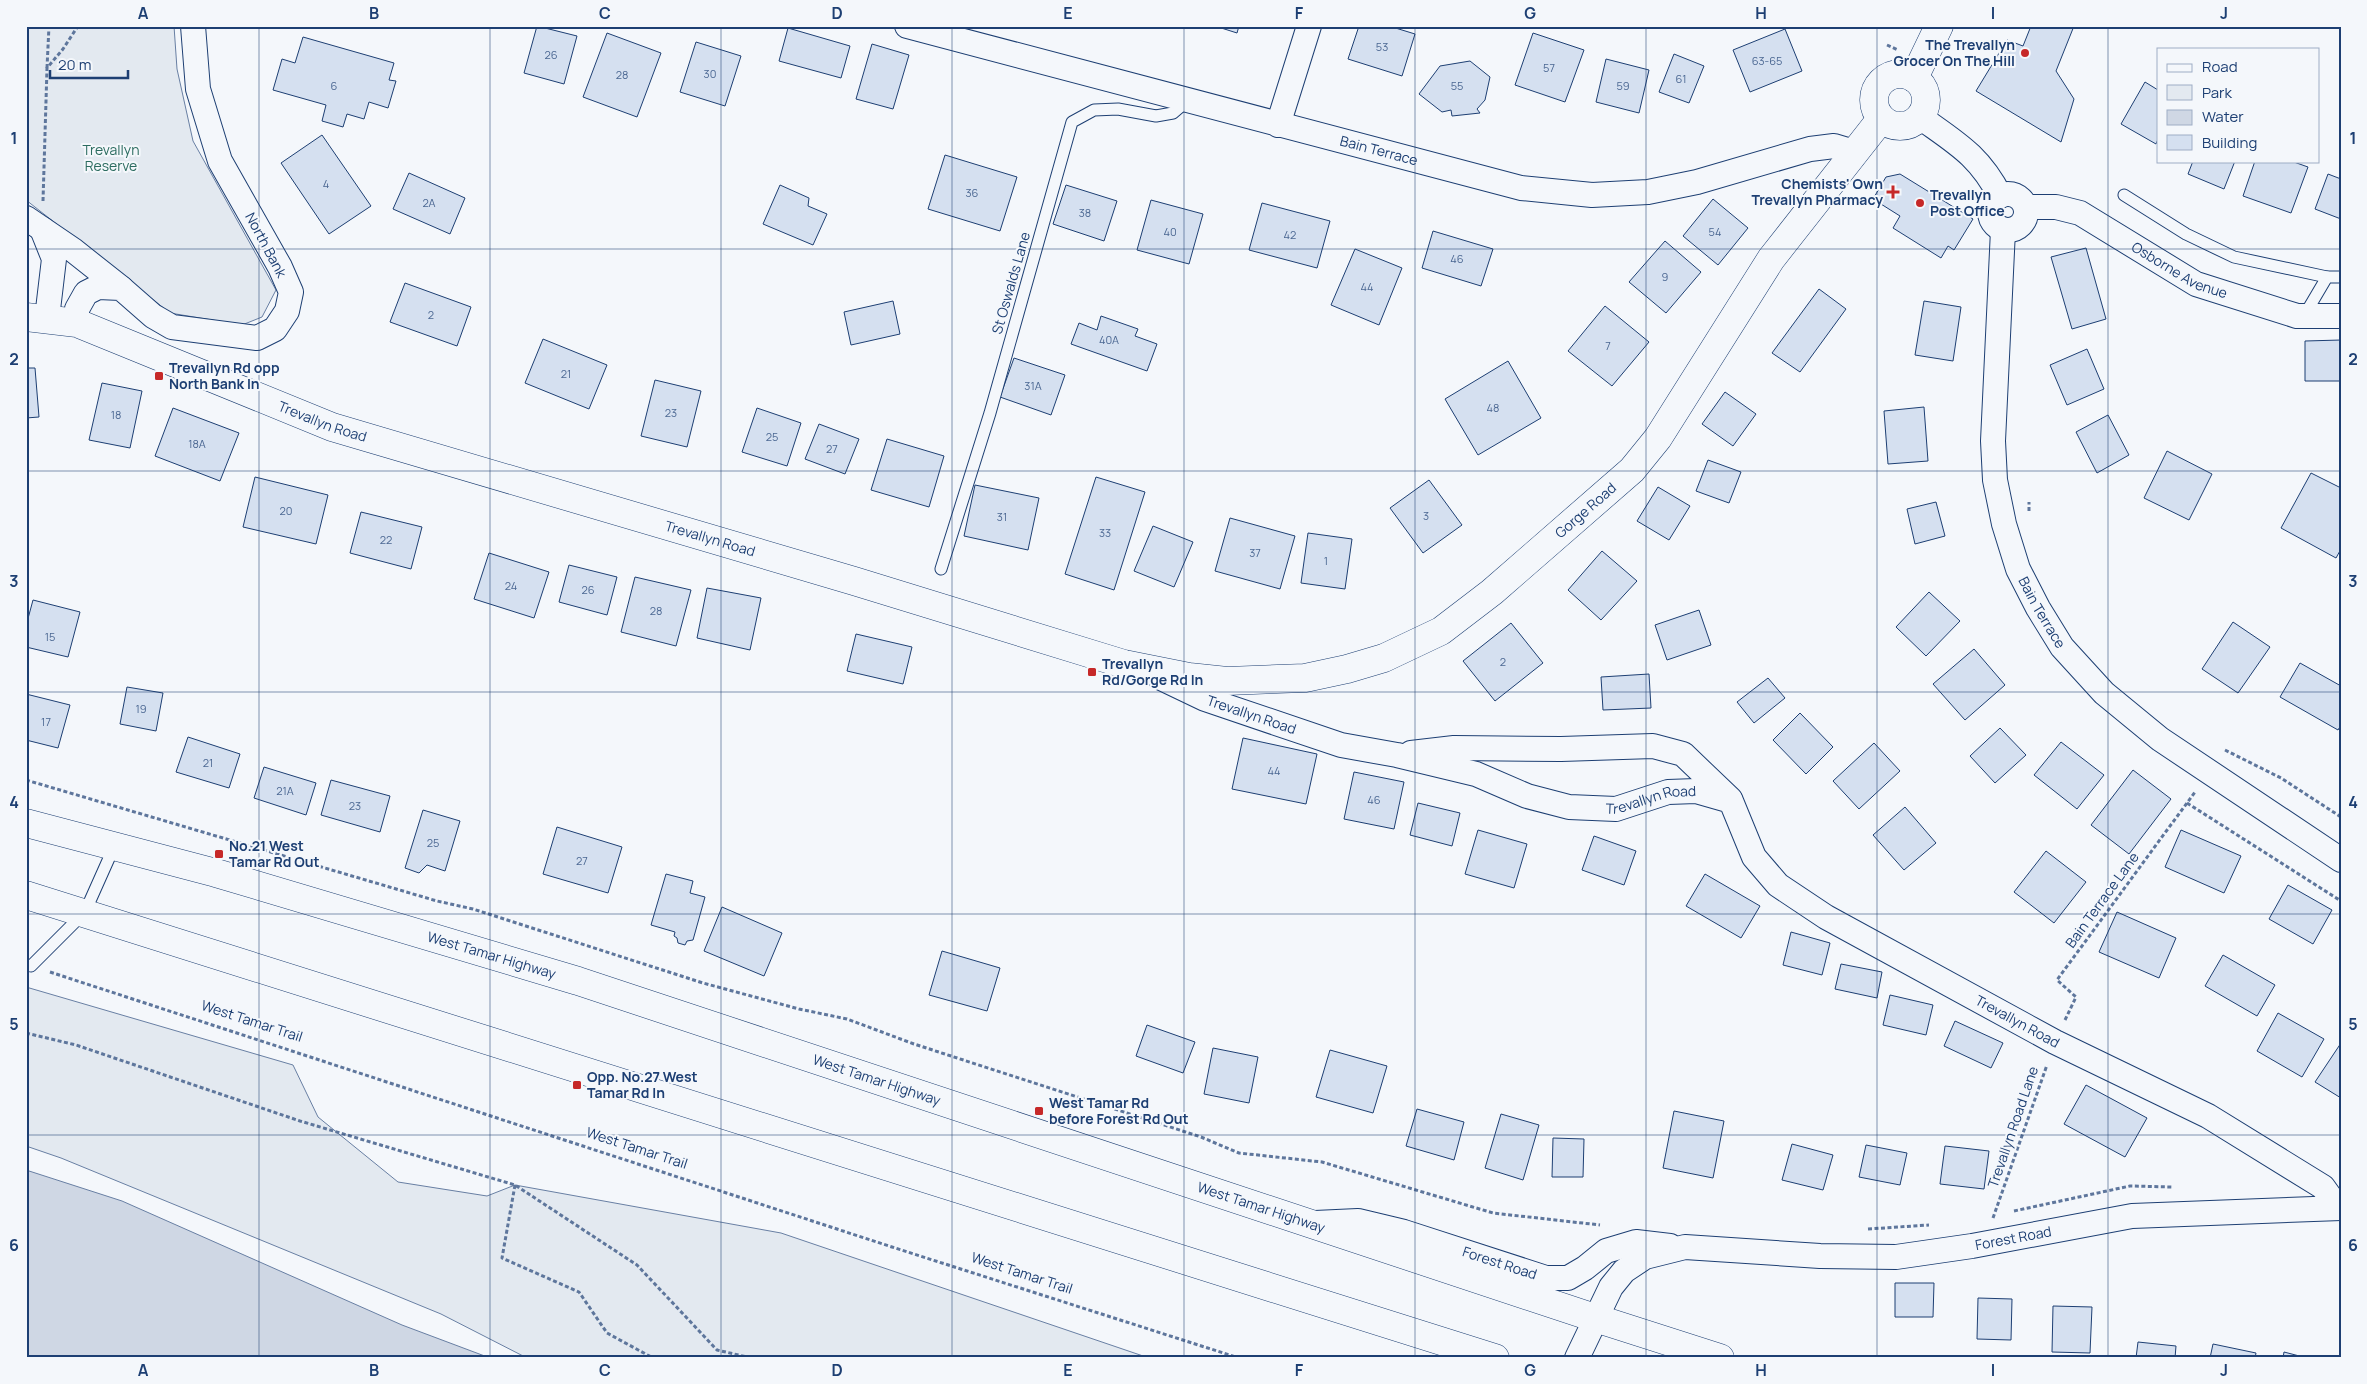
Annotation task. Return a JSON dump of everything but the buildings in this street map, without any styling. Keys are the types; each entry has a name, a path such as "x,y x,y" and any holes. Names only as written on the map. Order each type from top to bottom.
{"main road":[{"path":"1914,78 1939,26"},
{"path":"1898,74 1914,78 1920,84 1926,101 1920,117 1914,122 1901,126 1887,123 1881,119 1874,104 1877,87 1890,76 1898,74"},
{"name":"Gorge Road","path":"1146,670 1227,681 1305,678 1347,669 1384,658 1441,631 1464,616 1632,470 1658,438 1771,259 1881,119"},
{"name":"Trevallyn Road","path":"37,318 77,323 332,427 1146,670"},
{"name":"West Tamar Highway","path":"26,823 114,845 272,889 578,981 1720,1358"},
{"path":"26,895 85,912 206,953 447,1026 1495,1358"}],"street":[{"name":"North Bank","path":"34,223 74,250 153,316 172,326 257,338 275,329 287,311 291,292 280,267 220,161 198,89 193,26"},
{"name":"Bain Terrace","path":"907,26 1278,126 1521,188 1592,195 1648,192 1697,182 1810,149 1834,146 1854,152"},
{"path":"1278,126 1309,26"},
{"path":"1920,117 1982,165 2000,196"},
{"path":"2011,194 2024,202 2026,219 2014,230 2003,230 1994,224 1990,214 1992,204 2000,196 2011,194"},
{"name":"Osborne Avenue","path":"2026,207 2056,207 2080,213 2196,284 2272,310 2304,316 2341,316"},
{"path":"34,223 54,259 37,318"},
{"name":"Bain Terrace","path":"2003,230 1993,441 1995,480 2004,524 2018,569 2038,608 2062,646 2104,694 2160,740 2341,860"},
{"path":"77,323 77,309 86,293 98,286 121,288"},
{"name":"Trevallyn Road","path":"1146,670 1205,699 1341,745 1397,755 1476,774 1527,796 1569,807 1616,809 1668,792 1696,791 1731,801"},
{"name":"Trevallyn Road","path":"1397,755 1454,748 1561,749 1652,746 1683,754 1731,801 1754,856 1778,885 1826,917 2055,1042 2208,1116 2323,1186 2339,1208"},
{"name":"Forest Road","path":"1308,1223 1358,1221 1404,1232 1546,1278 1568,1278 1585,1268 1606,1251 1636,1242 1820,1256 1896,1257 1972,1246 2132,1216 2339,1208"},
{"name":"Forest Road","path":"1577,1358 1611,1287 1624,1271 1645,1258 1685,1247"}],"lane":[{"name":"St Oswalds Lane","path":"941,569 990,413 1072,122 1094,110 1118,109 1156,116 1173,113 1187,101"},
{"path":"2124,194 2186,234 2234,257 2327,277 2341,277"},
{"path":"2304,316 2327,277"},
{"path":"29,966 85,912 114,845"}],"path":[{"path":"34,223 48,68 49,26"},
{"path":"48,68 78,26"},
{"path":"1887,45 1901,52"},
{"path":"2029,502 2029,515"},
{"path":"2218,747 2281,778 2341,817"},
{"name":"Bain Terrace Lane","path":"2055,1042 2076,997 2057,980 2209,773"},
{"path":"26,780 437,901 473,909 703,983 799,1009 847,1019 914,1044 1201,1137 1239,1153 1322,1162 1493,1213 1602,1225"},
{"path":"2187,803 2341,901"},
{"name":"West Tamar Trail","path":"29,966 1239,1358"},
{"path":"26,1033 76,1045 300,1121 515,1185 637,1265 717,1350 751,1358"},
{"name":"Trevallyn Road Lane","path":"2002,1216 1993,1220 2055,1042"},
{"path":"515,1185 502,1258 579,1292 607,1333 653,1358"},
{"path":"2010,1212 2130,1186 2180,1187"},
{"path":"1865,1230 1934,1224"}],"green space":[{"name":"Trevallyn Reserve","path":"26,26 174,26 177,69 193,141 276,290 262,317 242,325 170,313 26,200"},
{"path":"26,987 293,1065 318,1117 398,1182 487,1196 515,1185 781,1233 1149,1358 527,1358 441,1314 61,1158 26,1146"}],"water":[{"path":"26,1170 122,1201 402,1325 490,1358 26,1358"}],"place":[{"name":"The Trevallyn Grocer On The Hill","path":"2025,53"},
{"name":"Chemists' Own Trevallyn Pharmacy","path":"1893,192"},
{"name":"Trevallyn Post Office","path":"1920,203"},
{"name":"Trevallyn Rd opp North Bank In","path":"159,376"},
{"name":"Trevallyn Rd/Gorge Rd In","path":"1092,672"},
{"name":"No.21 West Tamar Rd Out","path":"219,854"},
{"name":"Opp. No.27 West Tamar Rd In","path":"577,1085"},
{"name":"West Tamar Rd before Forest Rd Out","path":"1039,1111"}]}
